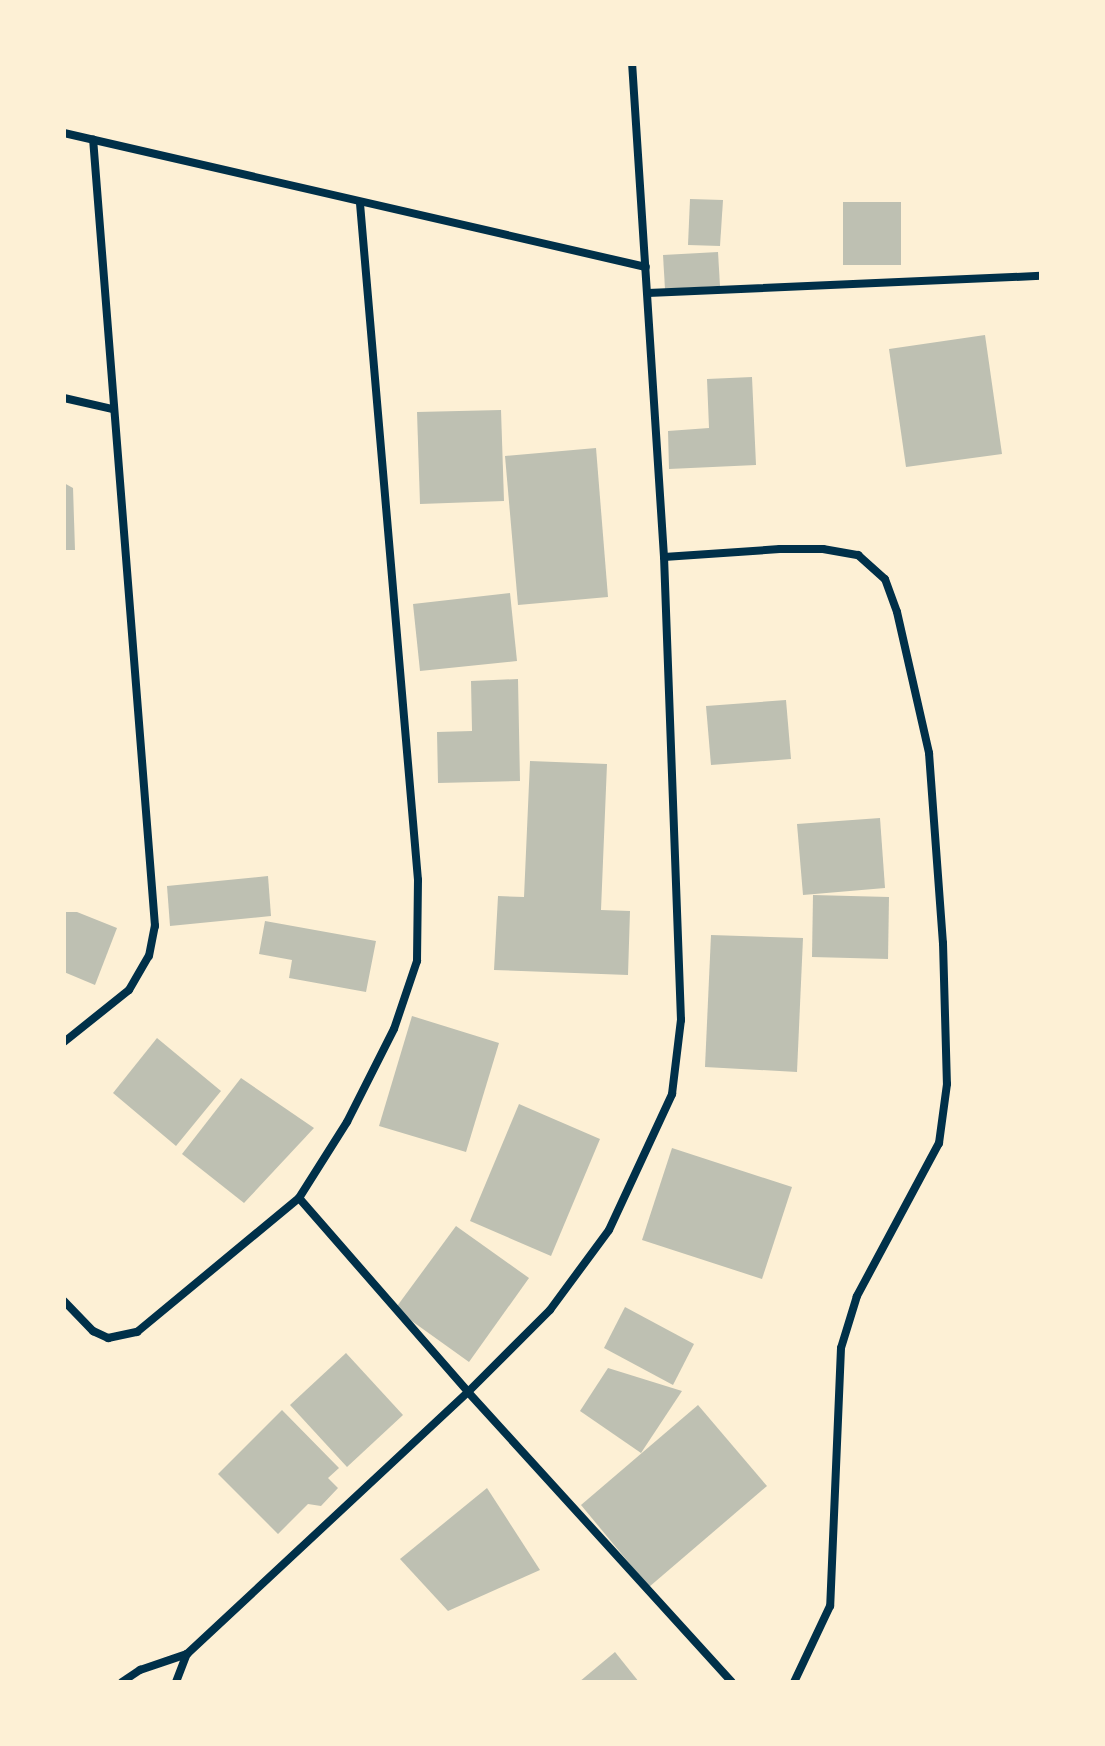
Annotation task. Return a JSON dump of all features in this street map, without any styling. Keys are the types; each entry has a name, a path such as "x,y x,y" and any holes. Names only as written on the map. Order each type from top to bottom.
{"street":[{"path":"122,1682 140,1670 187,1654 468,1392 550,1310 609,1230 672,1094 681,1020 664,557 632,64"},
{"path":"64,133 360,204 646,267"},
{"path":"64,1042 129,990 149,956 155,926 93,139"},
{"path":"64,1301 82,1322 108,1338 137,1332 299,1198 347,1122 394,1029 417,961 418,880 360,204"},
{"path":"648,293 1041,276"},
{"path":"64,398 112,409"},
{"path":"664,557 780,549 823,549 858,555 885,579 897,612 929,753 944,975 947,1084 939,1143 857,1296 841,1348 830,1606 794,1682"},
{"path":"299,1198 468,1392 732,1682"},
{"path":"176,1682 187,1654"}],"building":[{"path":"690,199 723,200 720,246 688,245"},
{"path":"843,202 901,202 901,265 843,265"},
{"path":"718,252 720,286 665,289 663,255"},
{"path":"985,335 1002,454 906,467 889,349"},
{"path":"752,377 756,465 669,469 668,431 709,428 707,379"},
{"path":"501,410 504,501 420,504 417,412"},
{"path":"596,448 608,597 518,605 505,456"},
{"path":"64,483 73,488 75,550 64,550"},
{"path":"510,593 517,661 420,671 413,604"},
{"path":"518,679 520,781 438,783 437,732 472,731 471,681"},
{"path":"786,700 791,759 711,765 706,706"},
{"path":"530,761 607,764 601,910 630,911 628,975 494,970 498,896 524,897"},
{"path":"880,818 885,888 803,895 797,824"},
{"path":"268,876 271,916 170,926 167,886"},
{"path":"813,895 889,897 888,959 812,957"},
{"path":"64,912 77,912 117,928 95,985 64,972"},
{"path":"265,921 376,941 366,992 289,978 292,960 259,954"},
{"path":"711,935 803,938 797,1072 705,1067"},
{"path":"412,1016 499,1043 466,1152 379,1126"},
{"path":"157,1038 221,1091 176,1146 113,1093"},
{"path":"241,1078 314,1128 244,1203 182,1154"},
{"path":"519,1104 600,1139 551,1256 470,1221"},
{"path":"672,1148 792,1187 762,1279 642,1240"},
{"path":"456,1226 529,1278 469,1362 395,1309"},
{"path":"625,1307 694,1344 673,1385 604,1348"},
{"path":"346,1353 403,1415 347,1467 290,1405"},
{"path":"608,1368 682,1391 641,1453 580,1411"},
{"path":"698,1405 767,1486 649,1587 581,1505"},
{"path":"282,1410 339,1468 328,1478 338,1488 321,1506 308,1504 278,1534 218,1474"},
{"path":"487,1488 540,1570 448,1611 400,1559"},
{"path":"615,1652 639,1682 579,1682"}]}
